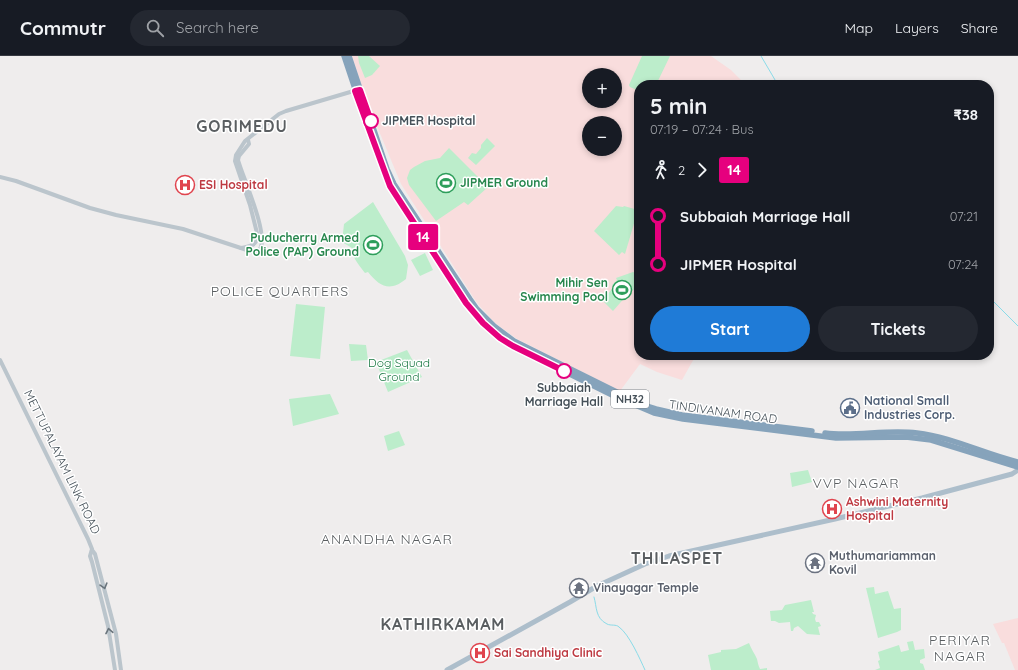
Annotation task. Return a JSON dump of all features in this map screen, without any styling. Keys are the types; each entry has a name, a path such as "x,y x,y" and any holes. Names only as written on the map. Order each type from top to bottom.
{"highway":[{"name":"TINDIVANAM ROAD","path":"344,56 390,186 431,246"},
{"name":"TINDIVANAM ROAD","path":"349,56 357,90 371,121 387,169 394,184 466,303 483,323 500,338 513,346 647,411 683,419 836,438 917,438 931,440 1017,470"},
{"name":"NH32","path":"431,246 477,309 503,334 615,392 656,410 682,415 829,434 907,432 925,434 1018,462"}],"main road":[{"path":"447,670 597,586 645,564 669,556 775,533 922,498 1017,470"}],"street":[{"path":"240,248 253,246 258,237 250,205 235,161 238,152 245,141 272,119 286,111 357,90"},
{"path":"0,176 90,208 183,229 254,252 260,249 263,243 256,211 238,160 239,156 249,144 248,140"},
{"name":"METTUPALAYAM LINK ROAD","path":"0,360 92,549 90,556 108,626 115,670"},
{"path":"92,549 95,554 116,634 121,670"}],"shaded area":[{"path":"352,56 711,56 731,70 741,80 634,80 634,360 693,360 682,380 657,372 640,364 620,391 517,339 495,323 477,303 401,184 369,107"},
{"path":"1018,618 1018,670 1015,670 1004,643 1002,643 993,624"}],"green space":[{"path":"358,56 369,56 380,66 372,75 365,78"},
{"path":"642,56 670,56 658,80 634,80 634,89 629,85"},
{"path":"487,138 495,146 476,165 468,158 472,153 476,154"},
{"name":"JIPMER Ground","path":"449,148 488,187 468,205 464,202 436,221 409,185 407,178 410,170 414,167 425,161 440,158"},
{"name":"Puducherry Armed Police (PAP) Ground","path":"373,202 405,256 408,265 406,279 395,286 386,286 381,284 368,272 365,273 354,258 352,248 342,242 344,224"},
{"path":"616,206 624,206 634,209 634,224 625,254 622,252 619,255 594,231"},
{"path":"425,253 433,270 420,276 411,260"},
{"name":"Mihir Sen Swimming Pool","path":"634,272 634,290 625,293 627,295 613,311 602,300 614,287 612,285 617,280 616,278"},
{"path":"296,304 325,307 320,359 290,356"},
{"path":"349,344 366,345 368,360 351,361"},
{"name":"Dog Squad Ground","path":"407,350 422,377 388,392 376,362"},
{"path":"330,394 339,414 293,426 289,399"},
{"path":"399,431 405,445 388,451 384,436"},
{"path":"808,470 812,482 792,487 790,473"},
{"path":"874,587 875,594 888,591 894,609 901,608 901,630 878,638 866,588"},
{"path":"811,600 814,612 812,612 816,615 816,622 819,622 821,626 818,627 820,635 807,634 798,626 791,631 790,622 779,623 771,621 770,611 782,610 785,605"},
{"path":"913,641 915,650 924,649 925,658 920,660 920,663 923,664 925,670 875,670 880,668 878,652 899,645 901,652 909,650 907,642"},
{"path":"749,643 760,669 767,668 767,670 711,670 708,655 721,652 721,650 736,649"}],"waterway":[{"path":"761,56 775,80"},
{"path":"994,302 1018,326"},
{"path":"594,597 600,619 607,624 618,626 623,630 634,647 645,670"}],"bus line":[{"name":"14","path":"371,121 360,90 355,91 390,186 466,303 483,323 500,338 564,371"}],"place":[{"name":"JIPMER Hospital","path":"371,121"},
{"name":"JIPMER Ground","path":"446,183"},
{"name":"ESI Hospital","path":"185,185"},
{"name":"Puducherry Armed Police (PAP) Ground","path":"373,245"},
{"name":"Mihir Sen Swimming Pool","path":"622,290"},
{"name":"Subbaiah Marriage Hall","path":"564,371"},
{"name":"National Small Industries Corp.","path":"850,408"},
{"name":"Ashwini Maternity Hospital","path":"832,509"},
{"name":"Muthumariamman Kovil","path":"815,563"},
{"name":"Vinayagar Temple","path":"579,588"},
{"name":"Sai Sandhiya Clinic","path":"480,653"}],"district":[{"name":"GORIMEDU","path":"242,126"},
{"name":"POLICE QUARTERS","path":"280,291"},
{"name":"VVP NAGAR","path":"856,483"},
{"name":"ANANDHA NAGAR","path":"387,539"},
{"name":"THILASPET","path":"677,558"},
{"name":"KATHIRKAMAM","path":"443,624"},
{"name":"PERIYAR NAGAR","path":"960,648"}]}
